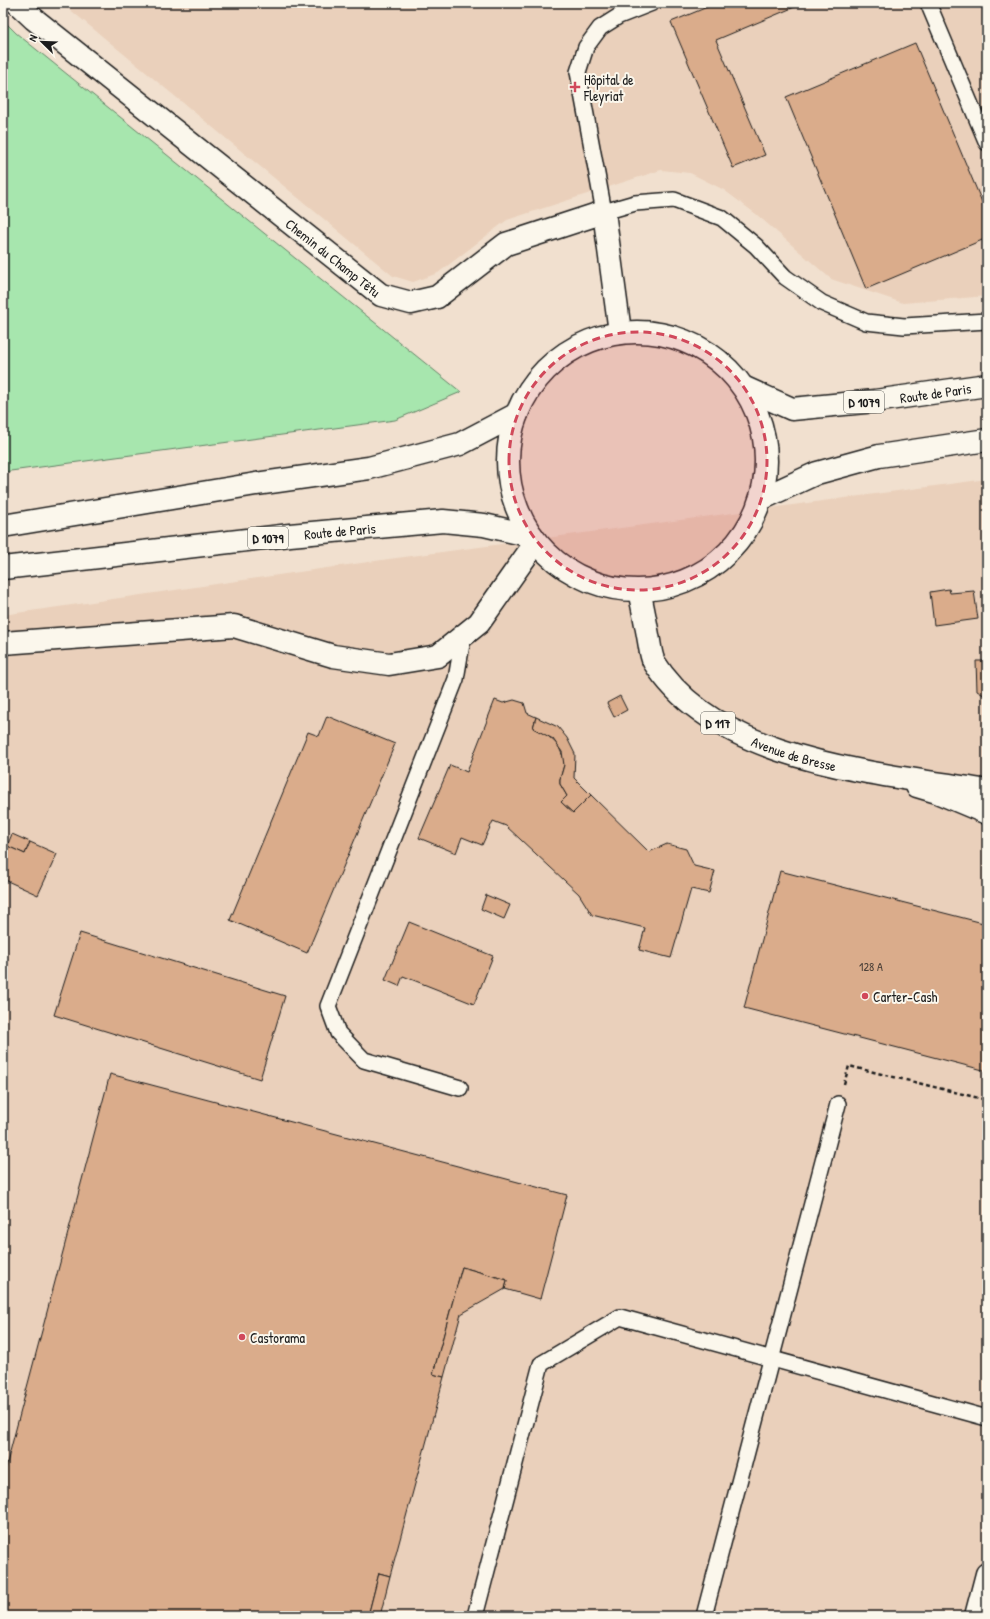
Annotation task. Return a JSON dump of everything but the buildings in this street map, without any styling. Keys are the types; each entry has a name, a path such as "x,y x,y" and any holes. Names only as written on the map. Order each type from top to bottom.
{"main road":[{"name":"Chemin du Champ Têtu","path":"17,3 34,19 381,295 411,303 437,297 506,244 604,212"},
{"path":"604,212 620,332"},
{"path":"620,332 656,332 690,342 721,361 744,388 761,423 767,461 761,499 748,529 727,554 701,573 672,586 639,591 610,588 582,578 557,562 534,539 514,498 508,456 517,414 533,384 557,359 587,341 620,332"},
{"name":"Route de Paris","path":"744,388 792,409 875,401 987,385"},
{"path":"3,526 256,484 369,468 460,444 517,414"},
{"path":"761,499 817,473 879,456 987,440"},
{"name":"Route de Paris","path":"3,568 290,536 443,521 484,525 534,539"},
{"path":"3,643 234,626 333,656 389,664 438,656 463,638 479,623 534,539"},
{"name":"Avenue de Bresse","path":"639,591 653,660 680,695 724,727 781,752 820,763 987,791"},
{"path":"870,772 937,792 987,813"},
{"path":"981,1610 987,1574"}],"lane":[{"path":"652,3 619,16 600,28 586,47 578,72 604,212 635,203 674,200 722,218 756,246 785,277 822,303 866,322 904,326 987,321"},
{"path":"928,3 987,143"},
{"path":"460,1088 364,1060 338,1033 328,1006 456,679 463,638"},
{"path":"704,1616 838,1104"},
{"path":"475,1616 541,1364 620,1317 987,1418"}],"path":[{"path":"838,1104 849,1066 987,1100"}],"highlighted area":[{"path":"620,332 656,332 690,342 721,361 745,388 761,423 767,461 761,499 747,529 727,554 701,573 672,586 639,591 610,587 582,578 557,562 536,542 513,498 508,456 517,414 533,384 557,359 587,341"}],"shaded area":[{"name":"Hôpital de Fleyriat","path":"62,3 987,3 987,296 903,303 831,279 756,214 724,190 690,173 661,170 507,220 438,273 413,282 393,276"},
{"path":"987,479 987,1616 3,1616 3,615 389,559"}],"green space":[{"path":"3,20 16,33 461,392 395,420 3,472"}],"place":[{"name":"Hôpital de Fleyriat","path":"575,87"},
{"name":"Carter-Cash","path":"865,996"},
{"name":"Castorama","path":"242,1337"}]}
